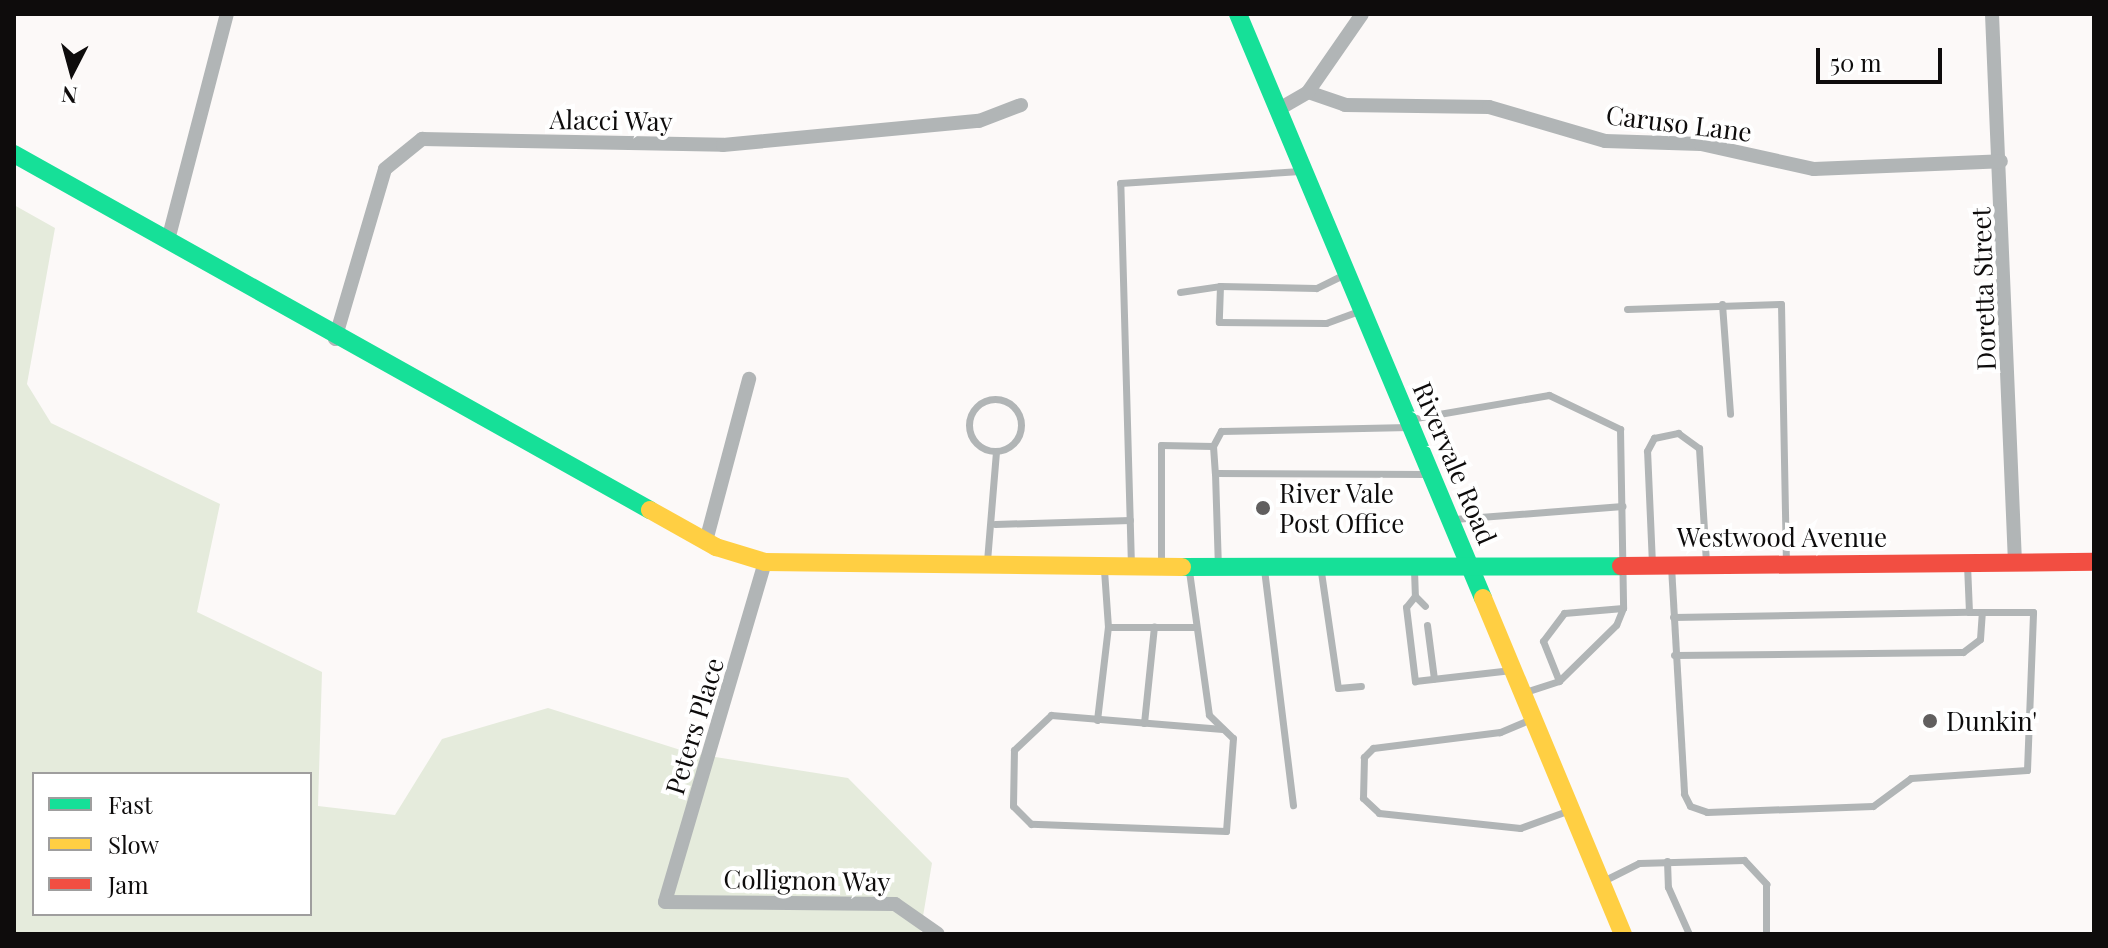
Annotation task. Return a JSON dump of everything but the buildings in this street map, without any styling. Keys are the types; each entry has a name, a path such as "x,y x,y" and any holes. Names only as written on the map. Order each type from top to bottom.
{"street":[{"path":"168,240 227,14"},
{"name":"Rivervale Road","path":"1238,14 1345,274 1452,519 1623,934"},
{"path":"1279,109 1308,92 1362,14"},
{"name":"Doretta Street","path":"1992,14 2001,161 2015,562"},
{"name":"Caruso Lane","path":"1308,92 1345,105 1489,107 1605,141 1701,144 1814,169 2001,161"},
{"name":"Alacci Way","path":"335,339 385,169 422,139 723,145 979,121 1021,105"},
{"name":"Westwood Avenue","path":"14,154 335,339 706,541 765,562 1189,569 2094,562"},
{"path":"706,541 749,379"},
{"name":"Peters Place","path":"665,902 765,562"},
{"name":"Collignon Way","path":"665,902 895,904 938,934"}],"lane":[{"path":"1131,568 1120,183 1279,177 1303,170"},
{"path":"1180,292 1220,286 1316,288 1345,274"},
{"path":"1220,286 1219,322 1326,323 1361,311"},
{"path":"1722,304 1730,414"},
{"path":"1627,309 1781,304 1786,563"},
{"path":"1218,569 1213,446 1221,431 1410,424 1515,397 1569,400 1620,429 1623,608 1616,625 1559,681 1523,693"},
{"path":"994,399 1011,405 1022,425 1011,446 996,451 979,446 970,431 978,406 994,399"},
{"path":"1673,617 2033,612 2029,766 2022,774 1911,778 1873,806 1707,812 1690,806 1674,655 1673,617 1662,564 1647,451 1654,438 1678,433 1699,448 1706,564"},
{"path":"1161,568 1161,445 1213,446"},
{"path":"986,567 995,524 996,451"},
{"path":"1215,473 1433,474"},
{"path":"1452,519 1622,506"},
{"path":"995,524 1130,520"},
{"path":"1967,562 1969,612"},
{"path":"1414,567 1415,596 1406,607 1415,681 1513,669"},
{"path":"1097,720 1108,627 1104,568"},
{"path":"1189,569 1194,627 1209,715 1222,729 1234,743 1223,834 1031,824 1013,806 1014,750 1051,715 1222,729"},
{"path":"1264,569 1293,805"},
{"path":"1320,569 1338,688 1361,686"},
{"path":"1415,596 1425,606"},
{"path":"1559,681 1543,641 1558,619 1579,607 1623,608"},
{"path":"1674,655 1963,652 1980,639 1982,612"},
{"path":"1427,625 1434,679"},
{"path":"1108,627 1194,627"},
{"path":"1144,723 1154,627"},
{"path":"1533,718 1500,732 1373,748 1364,757 1363,798 1379,813 1520,828 1571,809"},
{"path":"1602,882 1639,863 1732,858 1754,866 1766,884 1766,934"},
{"path":"1667,861 1668,887 1689,934"}],"green space":[{"path":"14,205 55,228 27,384 51,423 220,504 197,612 322,672 318,806 395,815 442,739 548,708 690,753 848,778 932,863 920,934 14,934"}],"traffic: fast":[{"path":"1238,14 1483,598"},
{"path":"14,154 650,510"},
{"path":"1182,567 1621,566"}],"traffic: slow":[{"path":"650,510 716,547 765,562 1182,567"},
{"path":"1483,598 1623,934"}],"traffic: jam":[{"path":"1621,566 2094,562"}],"place":[{"name":"River Vale Post Office","path":"1263,508"},
{"name":"Dunkin'","path":"1930,721"}]}
